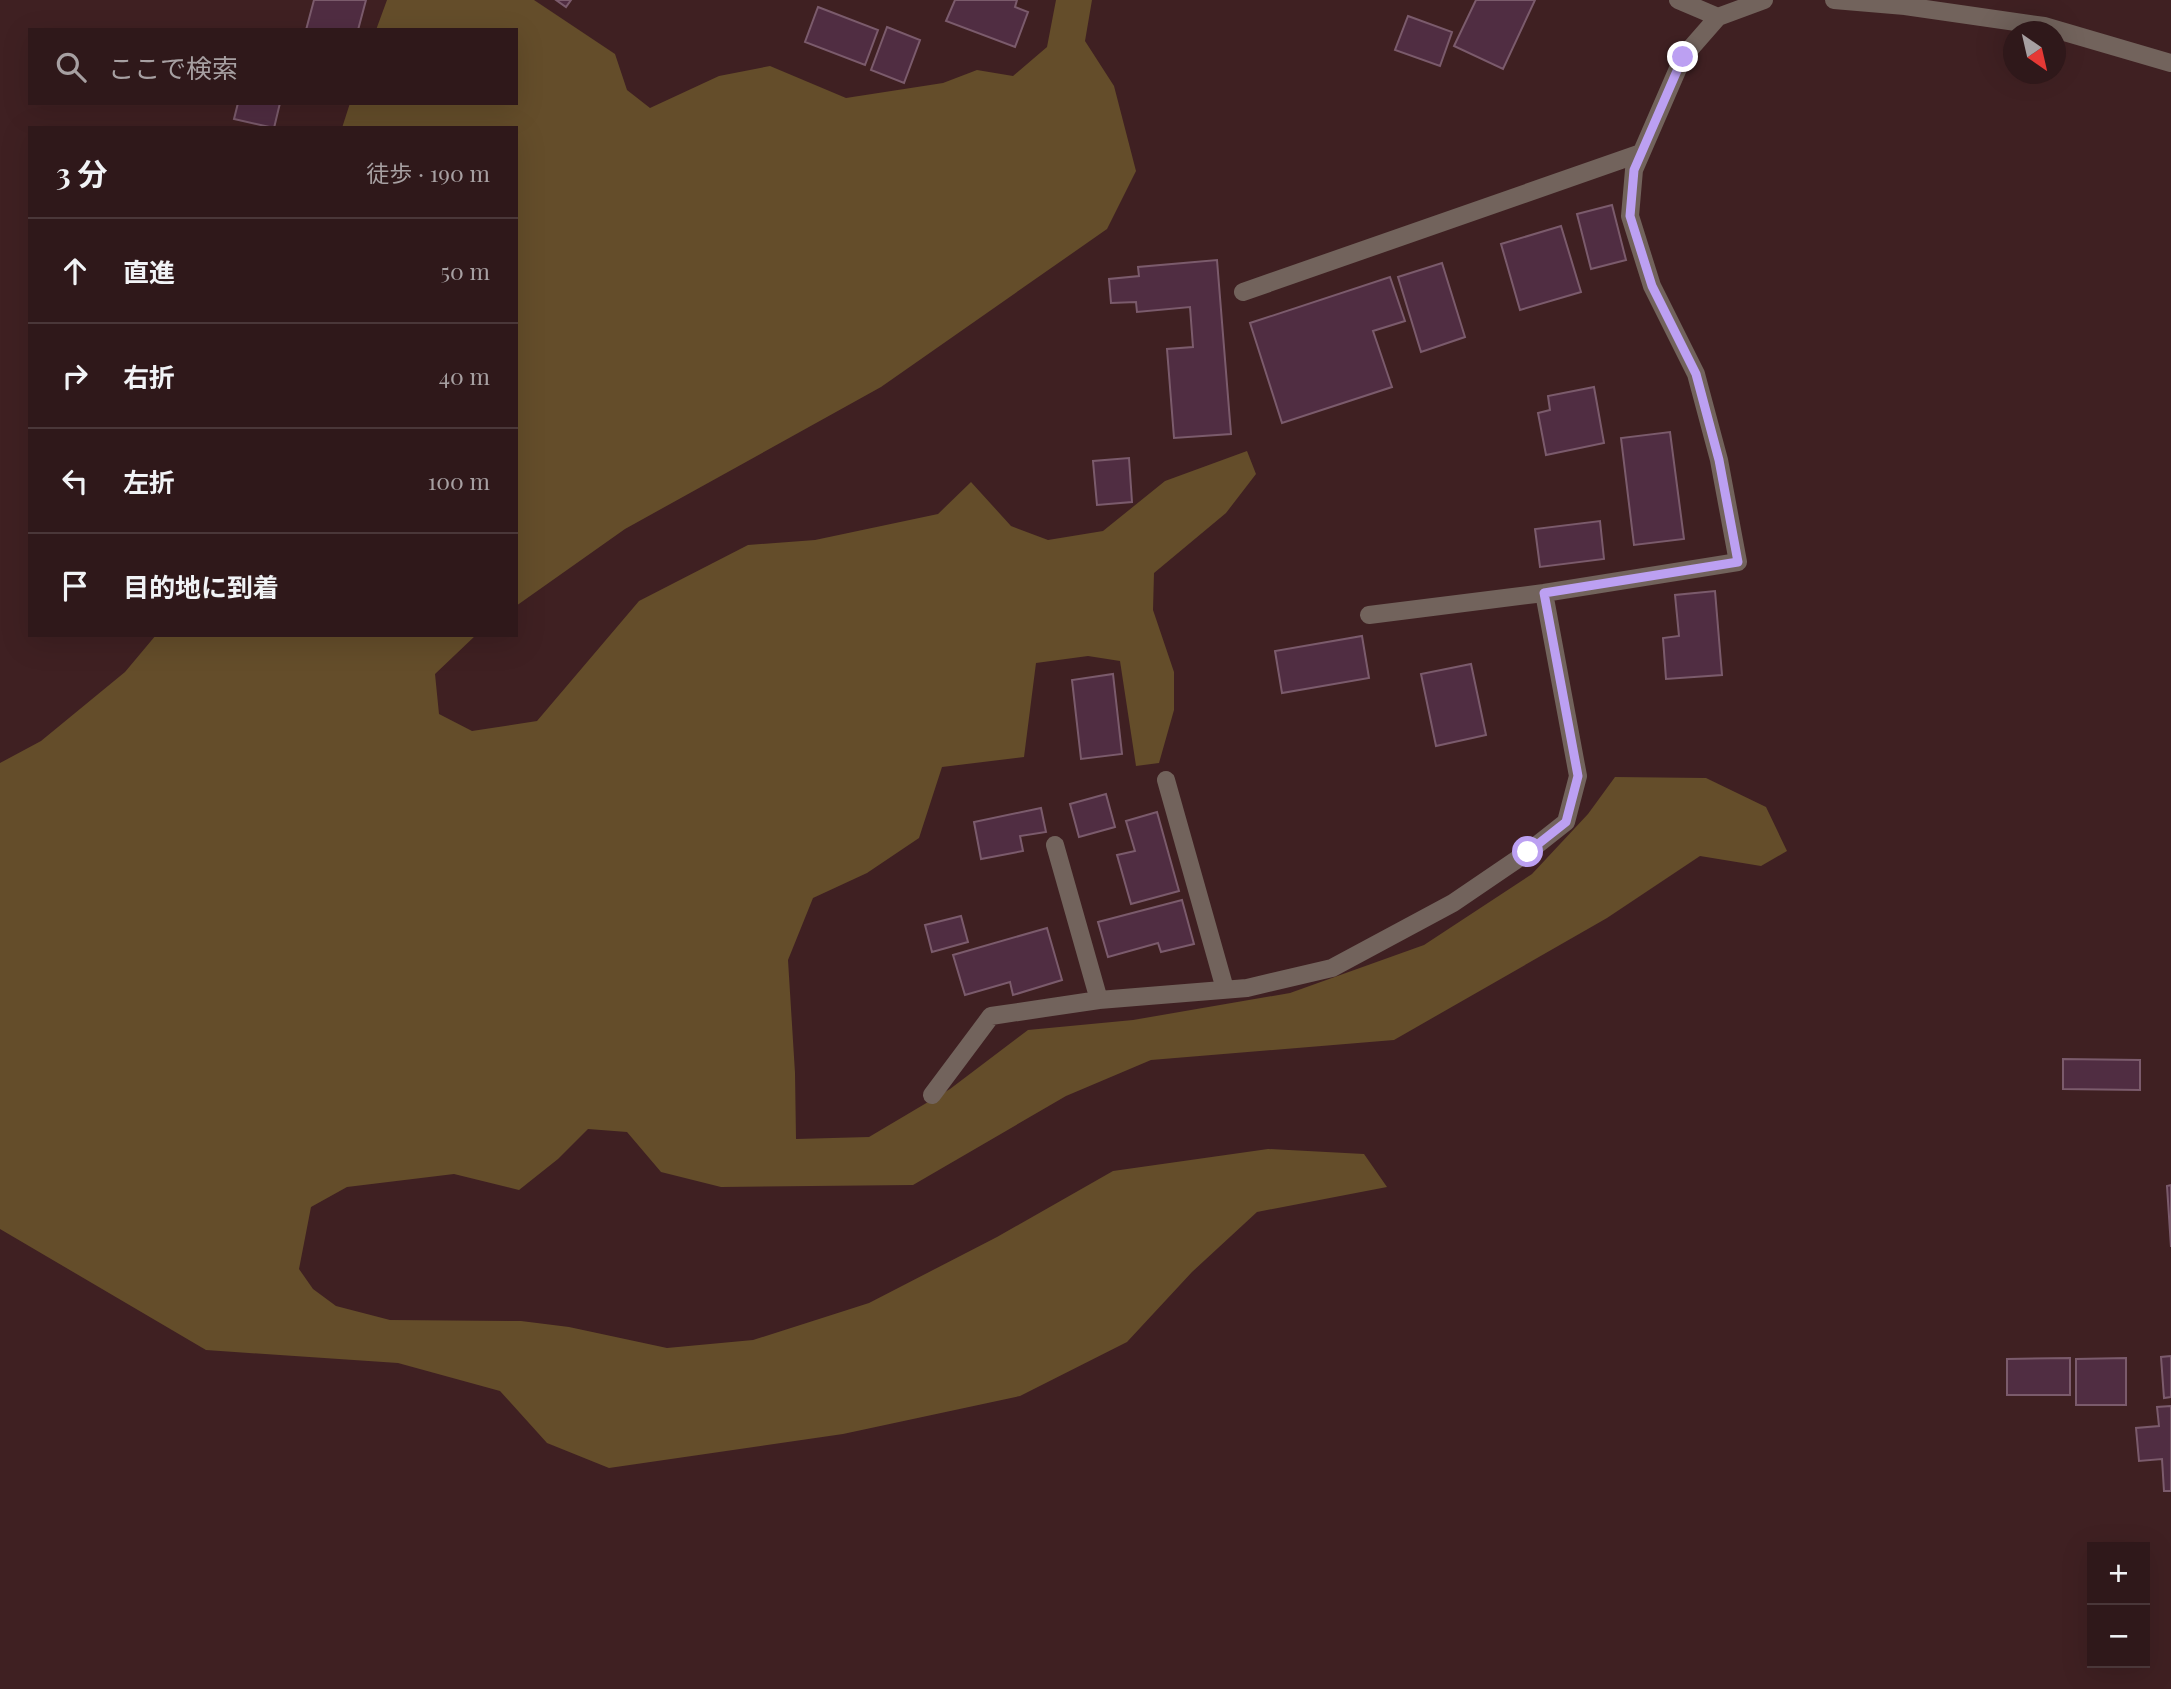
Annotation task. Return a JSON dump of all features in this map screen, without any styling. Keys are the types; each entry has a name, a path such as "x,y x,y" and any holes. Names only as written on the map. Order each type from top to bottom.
{"street":[{"path":"1678,0 1718,17"},
{"path":"1369,615 1544,593 1738,562 1719,460 1696,374 1652,286 1630,216 1634,170 1683,57 1718,17 1764,0"},
{"path":"1834,0 1905,6 2044,26 2171,63"},
{"path":"1243,292 1641,153"},
{"path":"932,1095 991,1016 1099,1000 1247,988 1332,968 1453,903 1528,852 1566,822 1578,776 1544,593"},
{"path":"1166,780 1224,989"},
{"path":"1055,845 1099,1000"}],"shaded area":[{"path":"387,0 534,0 615,54 627,90 650,108 719,76 770,66 846,98 943,83 977,70 1013,76 1047,47 1056,0 1092,0 1085,41 1114,86 1136,171 1107,229 881,387 625,529 518,605 518,126 343,126 349,105 518,105 518,28 377,28"},
{"path":"1247,451 1256,474 1226,513 1154,573 1153,610 1174,672 1174,710 1159,763 1136,766 1120,661 1088,656 1036,663 1024,757 942,767 919,838 867,873 813,898 788,960 796,1139 869,1137 950,1089 1028,1030 1133,1020 1290,993 1424,945 1532,874 1588,814 1615,777 1706,778 1766,807 1787,851 1761,866 1700,856 1607,918 1394,1040 1151,1060 1066,1096 913,1185 721,1187 661,1172 627,1132 588,1129 558,1159 519,1190 454,1174 347,1187 311,1207 299,1269 313,1289 336,1306 390,1320 521,1321 569,1327 667,1348 753,1340 869,1303 997,1237 1113,1171 1268,1149 1364,1154 1387,1187 1257,1212 1192,1272 1127,1342 1020,1396 843,1434 609,1468 547,1443 500,1391 398,1363 206,1350 0,1229 0,763 41,741 125,672 154,637 474,637 435,674 439,714 472,731 537,721 639,601 748,545 815,540 938,514 971,482 1011,526 1048,540 1103,531 1165,481"}],"building":[{"path":"314,0 366,0 359,28 307,28"},
{"path":"556,0 571,0 566,7"},
{"path":"955,0 1017,0 1015,7 1028,12 1015,47 946,21"},
{"path":"1476,0 1535,0 1503,69 1454,46"},
{"path":"818,7 878,30 865,65 805,42"},
{"path":"1408,16 1452,32 1440,66 1395,50"},
{"path":"887,27 920,40 904,83 871,70"},
{"path":"238,105 280,105 274,126 234,119"},
{"path":"1612,205 1626,260 1591,269 1577,214"},
{"path":"1561,226 1581,292 1520,310 1501,244"},
{"path":"1217,260 1231,434 1174,438 1167,349 1193,347 1190,307 1137,312 1136,302 1111,303 1109,279 1139,276 1138,267"},
{"path":"1442,263 1465,337 1421,352 1398,277"},
{"path":"1390,277 1405,321 1373,331 1392,387 1282,423 1250,323"},
{"path":"1594,387 1604,443 1546,455 1538,413 1550,410 1548,396"},
{"path":"1670,432 1684,539 1634,545 1621,438"},
{"path":"1129,458 1132,502 1097,505 1093,461"},
{"path":"1600,521 1604,559 1540,567 1535,529"},
{"path":"1715,591 1722,675 1666,679 1663,638 1679,636 1675,595"},
{"path":"1362,636 1369,678 1282,693 1275,651"},
{"path":"1471,664 1486,735 1436,746 1421,674"},
{"path":"1113,674 1122,754 1081,759 1072,680"},
{"path":"1106,794 1115,827 1079,837 1070,804"},
{"path":"1041,808 1046,832 1020,836 1023,851 981,859 974,822"},
{"path":"1157,812 1179,891 1131,904 1117,855 1135,851 1126,821"},
{"path":"1182,900 1194,944 1161,952 1158,943 1108,957 1098,922"},
{"path":"961,916 968,942 932,952 925,925"},
{"path":"1047,928 1062,980 1013,995 1010,982 965,995 953,955"},
{"path":"2063,1059 2140,1060 2140,1090 2063,1089"},
{"path":"2171,1185 2171,1247 2167,1186"},
{"path":"2171,1356 2171,1397 2164,1398 2161,1357"},
{"path":"2070,1358 2070,1395 2007,1395 2007,1359"},
{"path":"2126,1358 2126,1405 2076,1405 2076,1359"},
{"path":"2171,1406 2171,1491 2164,1491 2162,1459 2139,1461 2136,1428 2159,1426 2157,1407"}],"route":[{"path":"1528,852 1566,822 1578,776 1544,593 1738,562 1719,460 1696,374 1652,286 1630,216 1634,170 1683,57"}]}
